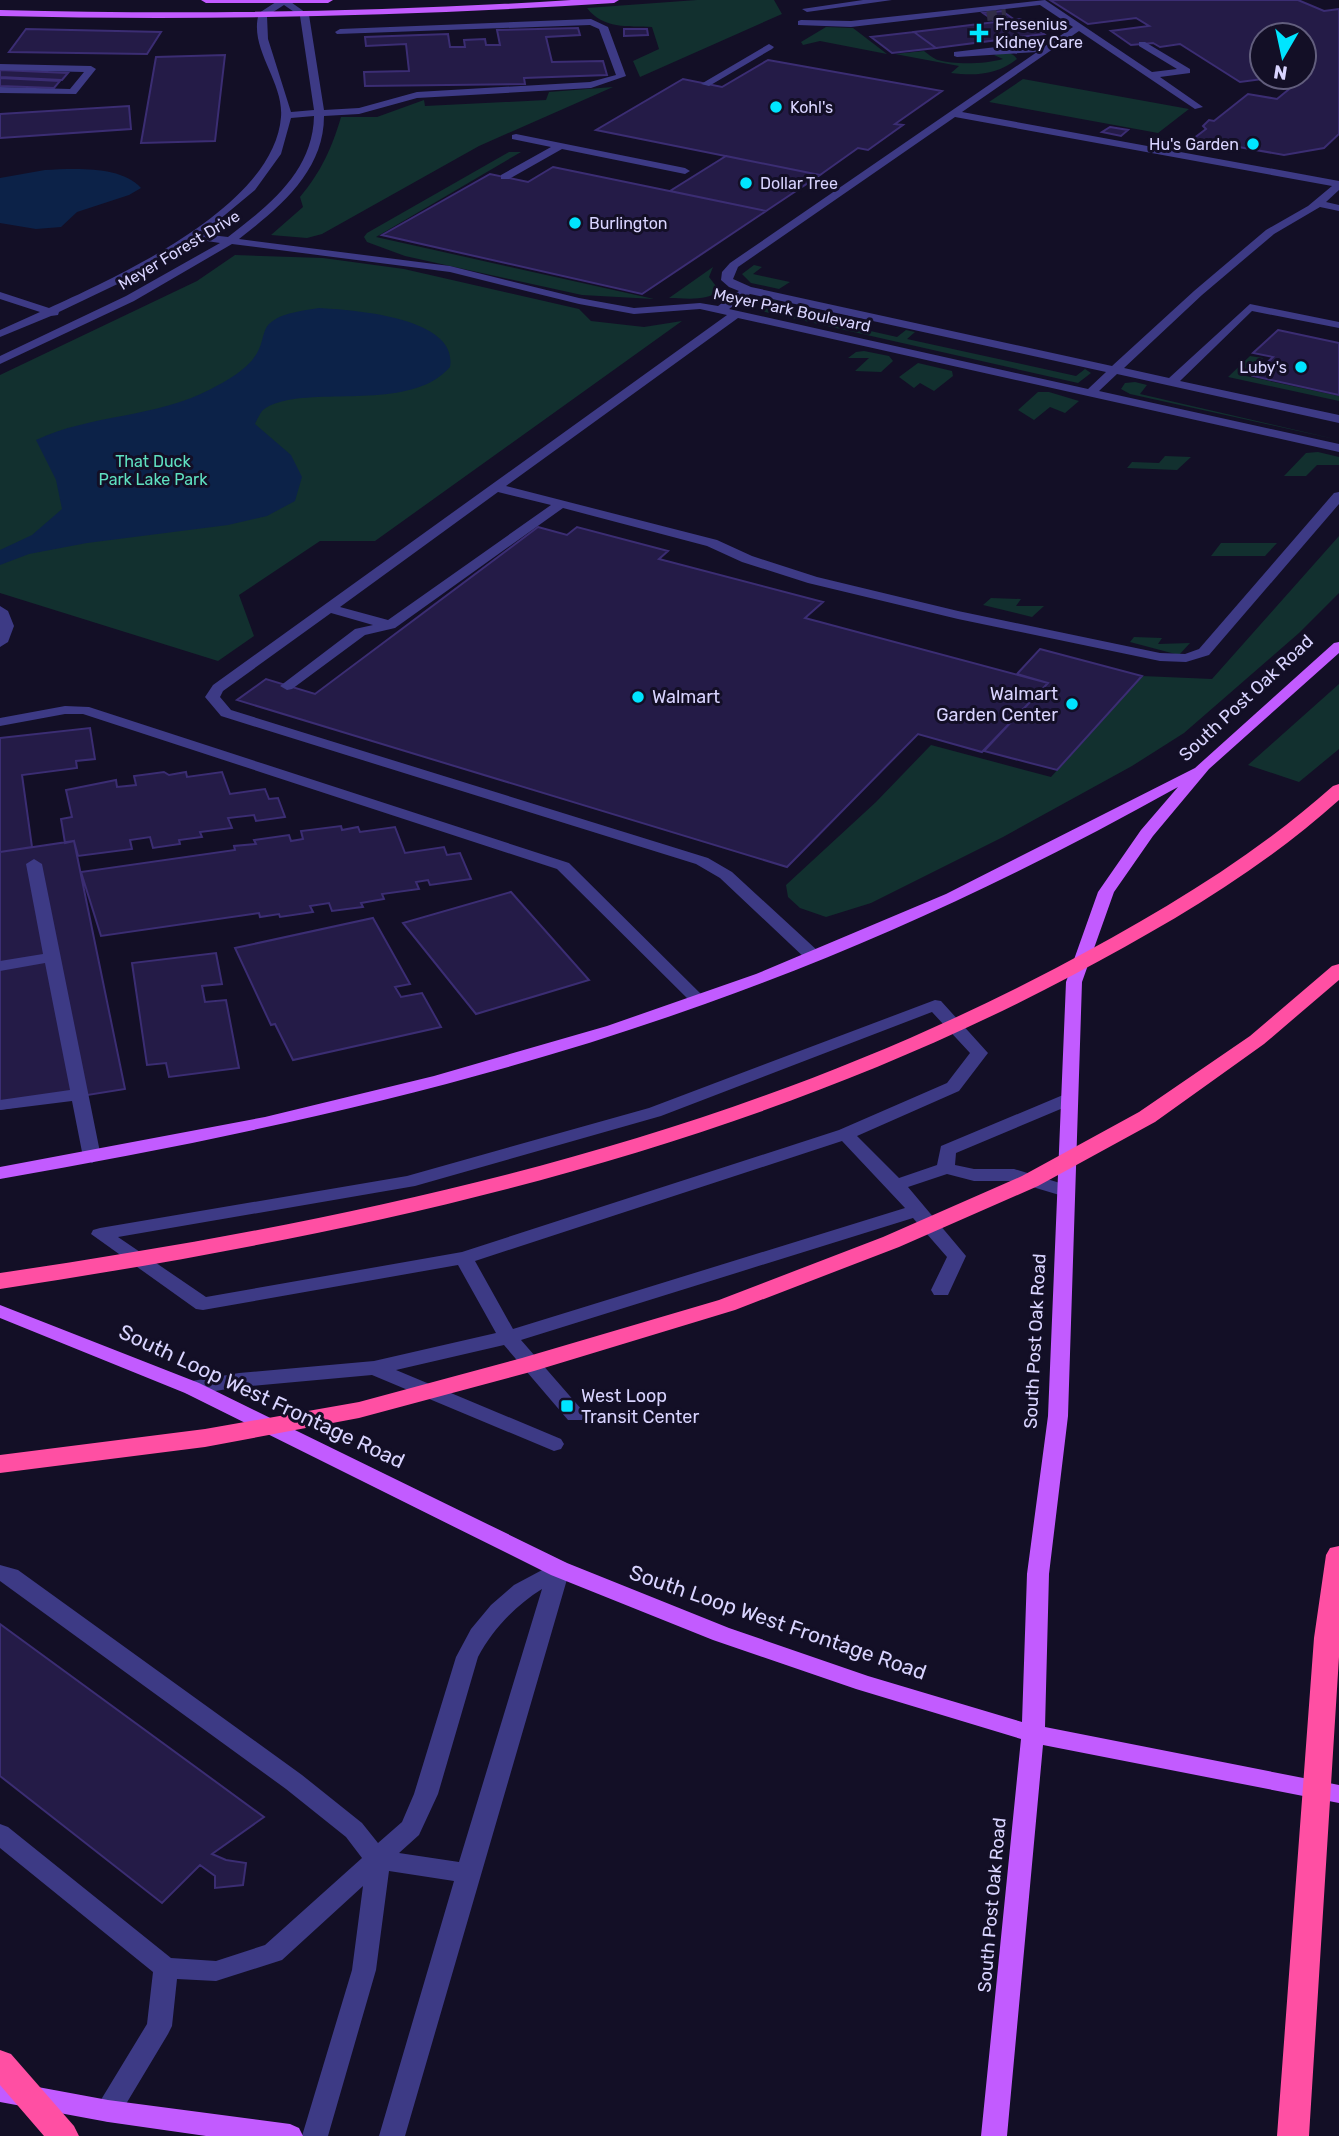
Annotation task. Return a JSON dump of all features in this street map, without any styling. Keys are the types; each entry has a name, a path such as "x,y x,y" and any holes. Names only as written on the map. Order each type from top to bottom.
{"highway":[{"path":"0,1281 128,1264 298,1232 415,1206 604,1156 737,1114 877,1060 1084,962 1236,870 1321,807 1339,790"},
{"path":"0,1464 205,1438 359,1410 526,1365 727,1306 891,1242 1030,1181 1147,1117 1257,1040 1339,970"},
{"path":"1293,2136 1327,1638 1339,1555"},
{"path":"0,2063 63,2136"}],"main road":[{"path":"206,0 328,0"},
{"path":"0,13 96,16 304,15 614,0"},
{"name":"South Post Oak Road","path":"994,2136 1032,1734 1038,1574 1058,1416 1074,982 1106,892 1147,833 1204,766 1339,646"},
{"path":"0,1173 298,1115 486,1068 699,1000 813,956 979,885 1106,822 1204,766"},
{"name":"South Loop West Frontage Road","path":"0,1311 192,1388 559,1569 720,1634 864,1683 1032,1734 1339,1794"},
{"path":"0,2091 108,2111 290,2136"}],"street":[{"path":"807,9 887,0"},
{"path":"262,15 284,1 304,15"},
{"path":"1006,14 1044,4"},
{"path":"801,23 851,24 1044,4 1198,107"},
{"path":"476,8 477,25"},
{"path":"452,9 454,26"},
{"path":"947,13 987,16"},
{"name":"Meyer Forest Drive","path":"0,334 130,274 214,221 260,177 276,156 286,115 270,53 260,27 262,15"},
{"name":"Meyer Forest Drive","path":"0,360 160,284 231,241 275,205 294,184 317,142 319,114 304,15"},
{"path":"286,115 369,109 417,95 591,85 621,76 603,27 598,24 571,21 340,32"},
{"path":"1079,27 734,265 728,272 727,280 748,290 1339,419"},
{"path":"1142,44 1187,71 1150,75"},
{"path":"706,84 769,47"},
{"path":"957,54 1005,49 1048,49"},
{"path":"0,67 91,69 73,92 0,90"},
{"path":"954,114 1339,185"},
{"path":"516,137 685,172"},
{"path":"505,177 560,146"},
{"path":"1090,393 1198,293 1270,232 1339,185"},
{"path":"1319,201 1339,202"},
{"path":"1319,201 1339,208"},
{"name":"Meyer Park Boulevard","path":"192,236 450,269 579,301 634,311 700,306 1339,448"},
{"path":"720,310 748,290"},
{"path":"0,295 81,321"},
{"path":"1171,383 1250,307 1339,325"},
{"path":"736,314 218,688 212,697 226,713 702,861 726,875 813,956"},
{"path":"496,487 712,543 747,559 813,580 958,615 1160,657 1186,657 1204,652 1339,496"},
{"path":"287,686 359,632 390,625 561,504"},
{"path":"329,608 390,625"},
{"path":"0,610 8,622 8,631 0,643"},
{"path":"0,722 65,710 84,710 563,866 699,1000"},
{"path":"34,864 92,1157"},
{"path":"0,966 53,957"},
{"path":"935,1004 979,1053 953,1087 845,1134 464,1258 203,1304 100,1234 408,1182 654,1112 935,1004"},
{"path":"0,1105 80,1094"},
{"path":"946,1168 947,1150 1069,1099"},
{"path":"845,1134 896,1185 957,1256 941,1290"},
{"path":"896,1185 946,1168 974,1175 1013,1175 1066,1191"},
{"path":"192,1388 239,1380 374,1368 508,1336 917,1211"},
{"path":"464,1258 508,1336 575,1415"},
{"path":"374,1368 554,1444"},
{"path":"0,1834 166,1968 216,1971 273,1953 411,1828 426,1794 467,1657 479,1635 499,1611 522,1591 559,1569"},
{"path":"392,2136 559,1569"},
{"path":"0,1573 10,1576 294,1782 354,1830 378,1860 468,1873"},
{"path":"315,2136 364,1970 378,1860"},
{"path":"108,2111 159,2026 166,1968"}],"green space":[{"path":"697,0 774,0 782,14 640,77 633,61 659,49 652,27 608,23 593,15 587,8"},
{"path":"826,27 853,28 887,54 820,41 803,45 801,42"},
{"path":"924,51 936,59 953,63 996,61 1003,59 994,55 1003,53 1010,53 1017,59 994,71 969,74 951,73 959,66 895,54"},
{"path":"1023,79 1189,109 1158,133 989,102"},
{"path":"613,87 479,146 322,234 307,238 271,235 303,207 300,197 325,159 341,117 377,117 424,100 425,106 546,100 549,92"},
{"path":"509,152 521,152 376,237 654,299 582,295 405,256 367,242 364,237 367,233"},
{"name":"That Duck Park Lake Park","path":"235,255 323,258 404,269 579,309 591,321 644,327 682,321 375,541 320,541 239,595 254,636 218,661 0,593 0,375 197,281"},
{"path":"754,265 762,267 753,274 790,282 779,289 751,283 742,274"},
{"path":"713,267 709,277 719,290 714,294 695,298 669,298"},
{"path":"772,299 778,301 769,308 897,337 906,330 915,332 907,339 1076,376 1085,369 1091,373 1078,383 761,311 760,308"},
{"path":"856,352 889,356 893,361 881,372 855,371 869,358 848,358"},
{"path":"1250,356 1263,358 1246,376 1339,396 1339,401 1228,377"},
{"path":"918,363 952,371 953,376 934,391 920,383 914,388 899,377"},
{"path":"1125,383 1147,385 1140,394 1339,440 1130,394 1121,389"},
{"path":"1038,392 1049,392 1079,401 1065,413 1050,407 1034,420 1018,410"},
{"path":"1318,452 1339,457 1339,465 1317,465 1306,476 1284,476 1306,453"},
{"path":"1165,456 1191,457 1177,470 1127,468 1132,462 1159,463"},
{"path":"1339,536 1339,593 1299,633 1184,733 1132,766 1003,837 871,903 826,917 800,908 788,897 786,885 876,802 931,745 1051,777 1142,676 1212,679"},
{"path":"1221,543 1277,543 1265,556 1211,556"},
{"path":"991,598 1021,599 1016,606 1044,606 1032,617 983,605"},
{"path":"1134,637 1162,638 1158,644 1190,643 1179,655 1130,642"},
{"path":"1339,684 1339,749 1299,782 1248,765"}],"water":[{"path":"82,169 109,172 121,175 141,188 129,195 77,212 61,227 36,229 0,223 0,178 45,170"},
{"path":"319,308 378,314 421,327 438,337 448,350 450,367 435,380 396,393 288,400 263,410 255,424 291,455 302,477 295,501 267,516 228,525 87,543 29,554 0,565 0,550 32,535 62,509 56,480 36,440 79,425 168,406 211,389 251,362 267,326 274,320"}],"building":[{"path":"1050,0 1298,0 1324,11 1339,9 1339,134 1324,148 1284,155 1193,139 1206,129 1203,126 1209,120 1214,121 1248,94 1277,99 1287,91 1318,91 1318,21 1248,21 1248,81 1240,82 1180,44 1160,47 1153,43 1131,45 1111,31 1149,26 1136,18 1088,24"},
{"path":"1002,11 1015,20 996,22 983,13"},
{"name":"Fresenius Kidney Care","path":"1021,19 1044,34 936,48 914,32"},
{"path":"578,28 580,35 546,37 552,62 603,61 607,75 524,78 525,84 365,86 364,72 409,71 406,44 366,46 365,37 448,34 450,47 465,47 464,40 485,39 486,45 500,45 497,30"},
{"path":"26,29 161,32 147,54 9,52"},
{"path":"624,29 647,29 648,35 624,36"},
{"path":"914,32 936,48 892,53 871,37"},
{"path":"225,55 215,141 141,143 156,57"},
{"name":"Kohl's","path":"768,60 942,91 895,124 903,125 868,150 858,148 820,175 596,130 683,79 722,87"},
{"path":"0,70 68,73 62,80 0,77"},
{"path":"0,78 60,81 54,88 0,86"},
{"path":"129,106 131,129 0,138 0,114"},
{"path":"1110,127 1128,130 1121,136 1102,132"},
{"name":"Dollar Tree","path":"726,156 820,175 766,211 670,191"},
{"name":"Burlington","path":"553,167 766,211 642,294 382,235 490,174 528,182"},
{"name":"Luby's","path":"1278,330 1339,343 1339,395 1253,376 1273,357 1253,353"},
{"name":"Walmart","path":"538,527 567,535 577,527 668,551 659,559 823,602 805,618 1048,683 982,752 918,734 787,867 237,700 266,679 315,694"},
{"name":"Walmart Garden Center","path":"1040,649 1142,676 1057,770 984,751 1048,683 1017,674"},
{"path":"90,728 95,759 76,761 77,768 22,775 32,847 0,852 0,738"},
{"path":"164,772 169,775 186,772 187,777 222,772 230,794 265,789 269,799 278,798 285,817 256,821 254,815 228,818 232,828 200,832 202,837 179,840 180,844 153,848 150,837 130,840 132,849 78,856 74,841 65,843 61,819 72,817 66,790 116,780 117,787 136,785 134,776"},
{"path":"341,826 342,830 358,827 360,832 395,827 405,853 444,847 447,855 460,853 471,879 430,885 428,880 416,882 419,889 382,894 384,899 361,903 363,907 332,911 329,903 310,906 313,912 280,917 279,914 260,917 259,913 101,936 81,872 235,850 234,846 256,844 254,840 289,835 291,841 303,839 301,831"},
{"path":"74,841 125,1089 0,1109 0,852"},
{"path":"511,892 589,980 476,1014 403,923"},
{"path":"373,918 410,984 395,987 401,997 422,993 441,1027 293,1060 275,1024 271,1025 235,948"},
{"path":"216,953 222,984 202,986 205,1002 226,1000 239,1068 169,1077 166,1063 147,1065 132,963"},
{"path":"0,1624 264,1817 212,1854 226,1860 246,1863 243,1885 215,1888 215,1876 200,1865 162,1903 0,1776"}],"tunnel":[{"path":"987,16 1006,14"}],"place":[{"name":"Fresenius Kidney Care","path":"979,33"},
{"name":"Kohl's","path":"776,107"},
{"name":"Hu's Garden","path":"1253,144"},
{"name":"Dollar Tree","path":"746,183"},
{"name":"Burlington","path":"575,223"},
{"name":"Luby's","path":"1301,367"},
{"name":"Walmart","path":"638,697"},
{"name":"Walmart Garden Center","path":"1072,704"},
{"name":"West Loop Transit Center","path":"567,1406"}]}
